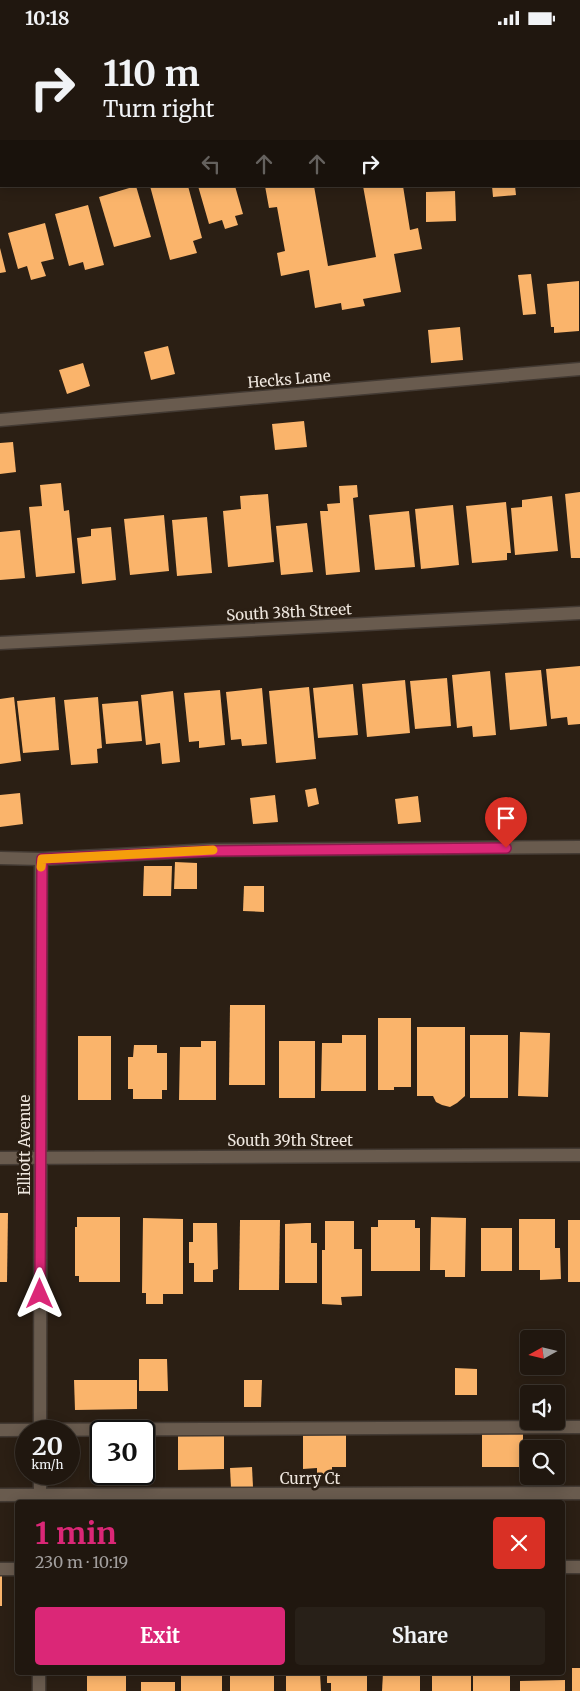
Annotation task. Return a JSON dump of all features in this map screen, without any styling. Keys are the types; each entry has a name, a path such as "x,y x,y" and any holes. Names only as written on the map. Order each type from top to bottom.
{"street":[{"name":"Hecks Lane","path":"0,420 580,369"},
{"name":"South 38th Street","path":"0,643 580,613"},
{"path":"0,857 42,859 212,851 580,847"},
{"name":"Elliott Avenue","path":"40,1420 42,859"},
{"name":"South 39th Street","path":"0,1158 580,1155"},
{"path":"80,1431 580,1427"},
{"path":"0,1430 15,1430"},
{"path":"40,1485 40,1499"},
{"name":"Curry Ct","path":"0,1495 40,1499 580,1493"},
{"path":"565,1567 580,1567"},
{"path":"0,1569 15,1569"},
{"path":"39,1675 39,1691"}],"building":[{"path":"136,187 151,237 114,247 99,197"},
{"path":"150,187 188,187 202,238 193,241 197,253 170,260"},
{"path":"198,187 235,187 243,214 235,216 238,225 225,229 222,220 209,224"},
{"path":"265,187 314,187 328,266 376,257 363,187 403,187 410,230 418,228 422,249 394,254 401,292 363,299 365,306 342,310 341,303 315,308 309,270 281,276 277,253 285,251 277,207 269,208"},
{"path":"492,187 515,187 516,195 493,197"},
{"path":"455,191 456,221 426,222 426,192"},
{"path":"88,205 104,265 85,270 83,262 69,266 55,214"},
{"path":"45,223 54,259 41,262 46,276 31,280 27,266 18,269 8,233"},
{"path":"0,248 6,272 0,273"},
{"path":"531,274 536,314 523,315 518,275"},
{"path":"579,281 579,331 554,333 554,327 551,327 547,284"},
{"path":"460,327 463,360 431,363 428,330"},
{"path":"168,346 175,374 151,380 144,352"},
{"path":"83,363 90,386 67,394 59,370"},
{"path":"304,421 307,447 275,450 272,424"},
{"path":"13,442 16,472 0,474 0,443"},
{"path":"61,483 64,511 69,510 75,573 36,577 29,507 42,506 40,485"},
{"path":"357,485 358,497 353,498 360,572 326,575 320,511 328,511 327,504 340,503 339,486"},
{"path":"580,492 580,558 571,558 565,494"},
{"path":"268,494 274,562 228,567 223,511 241,509 240,496"},
{"path":"552,496 558,551 515,555 511,508 522,507 522,500"},
{"path":"506,502 511,553 507,553 507,560 472,563 466,506"},
{"path":"453,505 459,565 421,569 415,509"},
{"path":"409,511 415,567 375,570 369,515"},
{"path":"164,515 169,571 130,575 124,519"},
{"path":"207,517 212,573 177,576 172,520"},
{"path":"307,523 313,572 281,575 276,526"},
{"path":"111,527 116,580 82,584 77,538 91,536 91,529"},
{"path":"20,530 25,578 0,580 0,532"},
{"path":"580,666 580,724 568,725 567,717 551,719 546,669"},
{"path":"541,670 547,726 510,730 505,673"},
{"path":"490,671 496,735 473,737 472,726 457,728 452,675"},
{"path":"447,678 451,726 415,729 410,681"},
{"path":"405,680 410,733 367,737 362,684"},
{"path":"353,684 358,735 318,738 313,688"},
{"path":"309,687 316,759 276,763 269,691"},
{"path":"262,688 267,744 242,746 241,739 231,740 226,692"},
{"path":"220,690 225,745 199,748 199,741 189,742 184,693"},
{"path":"173,691 180,762 162,764 160,743 146,745 141,695"},
{"path":"14,697 21,761 0,764 0,699"},
{"path":"55,697 59,750 23,753 17,701"},
{"path":"98,697 102,748 97,749 98,763 71,765 64,700"},
{"path":"138,701 142,741 106,744 102,704"},
{"path":"316,788 319,804 308,807 305,790"},
{"path":"20,793 23,824 0,827 0,795"},
{"path":"275,795 278,822 253,824 250,798"},
{"path":"418,796 421,822 398,824 395,799"},
{"path":"175,862 197,863 197,889 174,889"},
{"path":"144,866 172,866 171,896 143,896"},
{"path":"244,886 264,886 264,912 243,911"},
{"path":"230,1005 265,1005 265,1085 229,1085"},
{"path":"378,1018 411,1018 411,1087 394,1087 394,1090 378,1090"},
{"path":"417,1027 465,1027 465,1096 450,1107 436,1102 433,1096 417,1096"},
{"path":"520,1032 550,1033 548,1097 518,1096"},
{"path":"342,1035 366,1035 366,1091 321,1091 322,1043 342,1043"},
{"path":"470,1035 508,1035 508,1098 470,1098"},
{"path":"78,1036 111,1036 111,1100 78,1100"},
{"path":"201,1041 216,1041 216,1100 179,1100 180,1047 201,1047"},
{"path":"279,1041 315,1041 315,1098 279,1098"},
{"path":"134,1045 157,1045 157,1053 167,1053 167,1090 162,1090 162,1099 133,1099 133,1089 128,1089 128,1057 133,1057"},
{"path":"0,1213 8,1213 7,1282 0,1282"},
{"path":"77,1217 120,1217 120,1282 79,1282 79,1276 75,1276 75,1227 77,1227"},
{"path":"431,1217 466,1218 465,1277 445,1277 445,1270 430,1270"},
{"path":"143,1218 183,1219 183,1294 163,1294 163,1304 146,1304 146,1293 142,1293"},
{"path":"519,1219 555,1219 555,1248 560,1248 561,1279 540,1280 540,1270 519,1270"},
{"path":"240,1220 280,1220 279,1290 239,1290"},
{"path":"378,1220 415,1220 415,1228 420,1228 420,1271 371,1271 371,1227 378,1227"},
{"path":"568,1220 580,1220 580,1282 568,1282"},
{"path":"325,1221 354,1221 354,1249 362,1249 362,1296 341,1297 342,1305 322,1304 322,1250 325,1250"},
{"path":"193,1223 217,1223 218,1269 213,1270 213,1282 194,1282 194,1263 189,1263 189,1242 193,1242"},
{"path":"311,1223 311,1243 317,1243 317,1283 285,1283 285,1224"},
{"path":"481,1228 512,1228 512,1271 481,1271"},
{"path":"139,1359 167,1359 168,1391 139,1391"},
{"path":"455,1368 477,1369 477,1395 455,1395"},
{"path":"74,1380 137,1380 137,1409 75,1410"},
{"path":"244,1380 262,1380 261,1407 244,1407"},
{"path":"482,1432 523,1432 523,1440 520,1440 520,1467 482,1467"},
{"path":"178,1433 224,1433 224,1469 178,1470"},
{"path":"303,1433 346,1433 346,1467 332,1467 332,1474 317,1474 317,1468 303,1469"},
{"path":"252,1467 253,1487 231,1488 230,1468"},
{"path":"0,1572 2,1572 2,1606 0,1606"},
{"path":"572,1668 580,1668 580,1691 572,1691"},
{"path":"87,1675 126,1675 126,1691 87,1691"},
{"path":"181,1675 222,1675 222,1691 181,1691"},
{"path":"230,1675 274,1675 274,1691 230,1691"},
{"path":"286,1675 320,1675 321,1691 286,1691"},
{"path":"327,1675 367,1675 367,1691 331,1691 331,1683 327,1683"},
{"path":"383,1675 420,1675 420,1691 382,1691"},
{"path":"471,1675 471,1691 432,1691 432,1676"},
{"path":"473,1675 510,1675 510,1691 473,1691"},
{"path":"565,1680 565,1691 520,1691 520,1681"},
{"path":"141,1682 175,1682 175,1691 141,1691"}],"slow traffic":[{"path":"41,867 42,859 213,850"}],"route":[{"path":"40,1294 42,859 212,851 506,848"}]}
